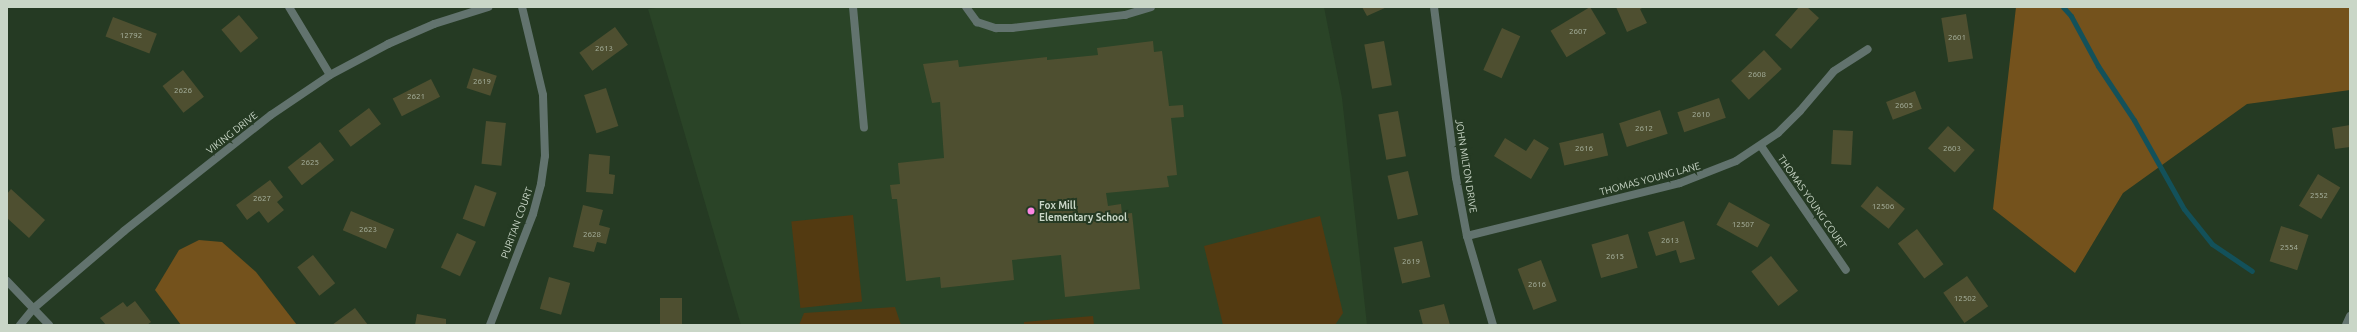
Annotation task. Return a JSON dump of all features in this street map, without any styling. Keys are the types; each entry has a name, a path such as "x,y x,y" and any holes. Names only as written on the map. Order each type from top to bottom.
{"street":[{"path":"289,7 330,75"},
{"name":"VIKING DRIVE","path":"20,325 34,308 124,231 271,115 330,75 395,41 434,24 488,7"},
{"name":"PURITAN COURT","path":"490,325 533,214 541,184 545,156 543,95 522,7"},
{"path":"853,7 864,127"},
{"path":"966,7 977,22 996,28 1012,28 1124,15 1151,7"},
{"name":"JOHN MILTON DRIVE","path":"1434,7 1456,178 1467,236 1493,325"},
{"name":"THOMAS YOUNG LANE","path":"1467,236 1680,183 1736,161 1761,146 1800,111 1834,71 1868,49"},
{"name":"THOMAS YOUNG COURT","path":"1761,146 1846,270"},
{"path":"7,282 49,325"},
{"path":"2346,325 2350,316"}],"shaded area":[{"name":"Fox Mill Elementary School","path":"663,7 1324,7 1342,98 1367,325 741,325 648,9"},
{"path":"2016,7 2350,7 2350,90 2247,104 2123,193 2075,273 1993,209"},
{"path":"853,215 862,302 800,308 791,221"},
{"path":"1320,216 1343,313 1335,325 1223,325 1204,246"},
{"path":"199,240 222,242 256,272 297,325 181,325 155,290 179,250"},
{"path":"895,307 901,325 799,325 804,313"},
{"path":"1093,316 1094,325 1024,325 1024,322"}],"building":[{"path":"1362,7 1387,7 1367,16"},
{"path":"1590,7 1606,34 1567,57 1551,31"},
{"path":"1616,7 1644,7 1640,9 1647,23 1627,32"},
{"path":"1799,7 1807,7 1819,18 1791,49 1775,35"},
{"path":"1966,14 1973,58 1948,62 1941,18"},
{"path":"239,15 258,38 241,53 221,30"},
{"path":"113,17 157,34 149,53 105,37"},
{"path":"615,27 628,45 592,71 579,53"},
{"path":"1502,28 1520,36 1502,78 1483,70"},
{"path":"1153,41 1154,52 1162,51 1169,106 1183,105 1184,117 1171,118 1177,175 1167,176 1169,187 1106,193 1108,206 1121,204 1122,214 1132,213 1140,289 1065,297 1061,255 1012,260 1014,280 941,288 940,277 906,281 897,199 892,199 890,185 900,184 898,163 944,158 940,102 932,103 923,64 958,60 959,67 1047,57 1047,60 1098,55 1097,48"},
{"path":"1384,41 1392,85 1372,89 1364,44"},
{"path":"1764,50 1782,69 1749,100 1731,81"},
{"path":"473,68 497,76 490,96 467,88"},
{"path":"183,70 204,97 183,113 163,86"},
{"path":"431,79 440,97 402,116 393,99"},
{"path":"606,88 618,126 596,133 584,95"},
{"path":"1915,91 1922,109 1893,120 1886,102"},
{"path":"1719,98 1726,118 1684,132 1677,112"},
{"path":"369,108 381,124 351,147 339,131"},
{"path":"1660,110 1668,134 1627,147 1619,123"},
{"path":"1398,111 1406,156 1386,160 1378,114"},
{"path":"486,121 506,123 501,166 482,164"},
{"path":"2350,125 2350,147 2335,149 2332,128"},
{"path":"1948,126 1975,150 1955,172 1928,148"},
{"path":"1833,130 1853,131 1851,165 1831,164"},
{"path":"1603,133 1608,155 1564,166 1559,143"},
{"path":"1505,138 1526,151 1534,139 1549,148 1531,179 1494,156"},
{"path":"320,142 334,160 302,185 288,167"},
{"path":"589,154 610,156 609,174 615,175 613,194 586,192"},
{"path":"1408,171 1418,215 1398,220 1388,176"},
{"path":"2318,174 2340,187 2321,219 2299,206"},
{"path":"270,180 283,197 277,202 284,210 268,223 259,211 247,220 236,205"},
{"path":"475,185 497,193 484,227 463,219"},
{"path":"1877,186 1905,209 1889,229 1861,206"},
{"path":"11,189 45,220 29,238 7,218 7,194"},
{"path":"1729,202 1770,225 1758,248 1716,225"},
{"path":"583,205 603,210 599,225 610,228 606,244 597,242 594,252 573,247"},
{"path":"351,211 394,229 386,249 343,230"},
{"path":"1684,221 1695,259 1680,263 1676,250 1656,256 1648,232"},
{"path":"2281,226 2309,235 2297,270 2270,261"},
{"path":"1917,229 1943,264 1924,279 1898,243"},
{"path":"457,233 476,242 460,276 441,267"},
{"path":"1628,234 1638,268 1601,278 1591,244"},
{"path":"1422,241 1430,277 1402,284 1394,248"},
{"path":"313,255 335,283 319,296 297,267"},
{"path":"1771,256 1798,291 1778,306 1751,271"},
{"path":"1541,260 1557,301 1533,310 1518,269"},
{"path":"1967,276 1988,306 1964,323 1943,293"},
{"path":"549,277 570,283 561,315 540,309"},
{"path":"660,298 682,298 682,325 660,325"},
{"path":"135,301 151,322 147,325 106,325 100,318 123,302 127,307"},
{"path":"1444,304 1450,325 1423,325 1419,310"},
{"path":"355,308 368,325 332,325"},
{"path":"417,314 446,319 446,325 415,325"}],"waterway":[{"path":"2063,7 2071,16 2098,66 2134,120 2184,209 2212,244 2252,271"}],"place":[{"name":"Fox Mill Elementary School","path":"1031,211"}]}
